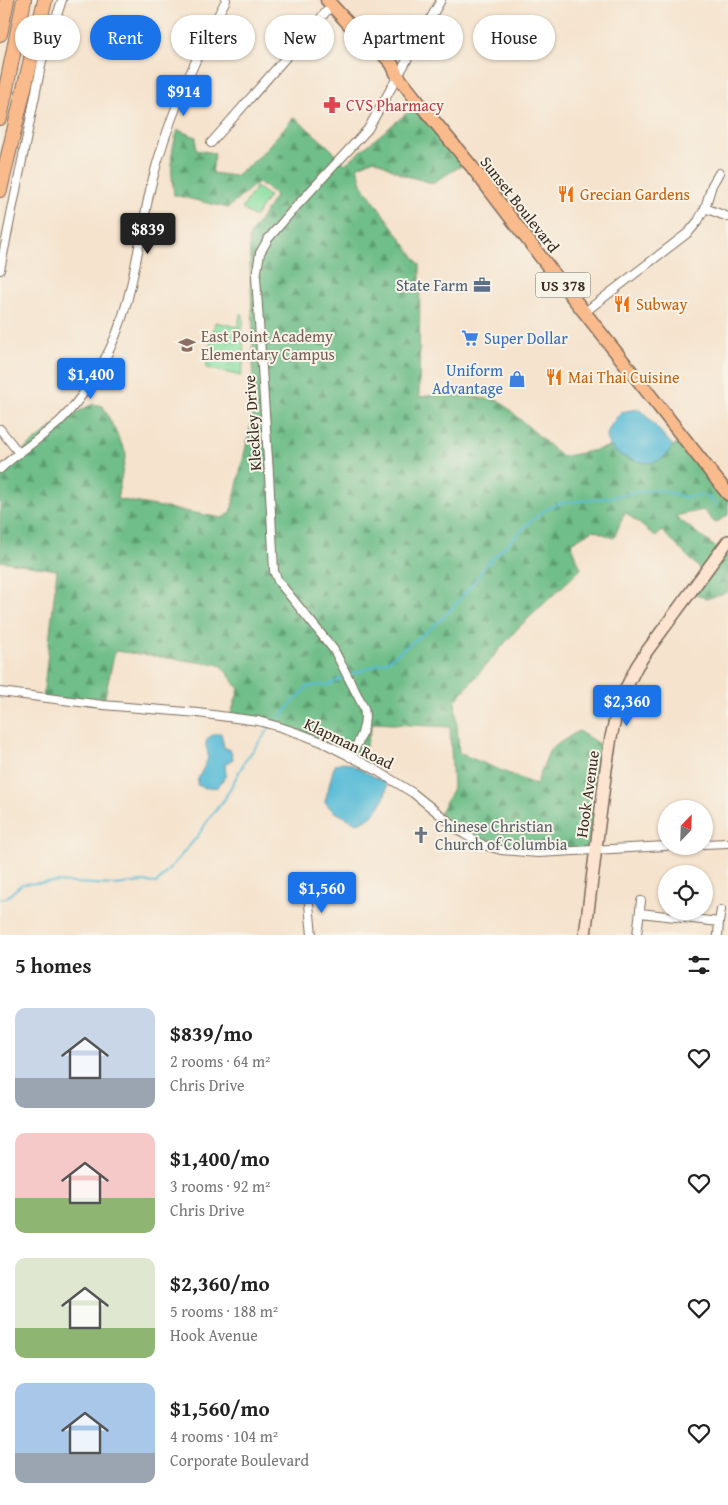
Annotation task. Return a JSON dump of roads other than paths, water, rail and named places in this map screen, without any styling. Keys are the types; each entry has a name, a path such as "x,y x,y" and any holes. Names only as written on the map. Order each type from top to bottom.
{"highway":[{"path":"0,34 7,0"},
{"path":"0,118 24,0"},
{"path":"0,190 45,0"}],"main road":[{"name":"Sunset Boulevard","path":"329,2 368,45 376,46 388,58 398,75 728,494"}],"street":[{"path":"0,270 42,61 62,0"},
{"path":"0,469 60,421 93,380 114,342 128,296 152,181 171,120 187,79 226,0"},
{"name":"Kleckley Drive","path":"350,757 363,730 364,708 334,650 278,581 274,571 256,277 260,253 268,239 292,210 368,129 441,0"},
{"path":"211,143 329,2"},
{"path":"585,312 689,232 705,208 712,185 719,173"},
{"path":"705,208 728,217"},
{"path":"0,428 19,453"},
{"name":"Hook Avenue","path":"585,935 606,769 618,707 637,666 728,541"},
{"name":"Klapman Road","path":"0,692 258,721 301,734 371,767 413,793 464,834 484,845 501,850 523,853 658,846"},
{"path":"713,844 728,843"},
{"path":"308,894 312,935"},
{"path":"637,935 641,901"},
{"path":"718,935 721,910"},
{"path":"640,913 719,922"}],"water":[{"path":"637,409 643,412 673,446 666,456 660,460 646,462 629,459 614,451 609,445 607,439 608,432 621,412"},
{"path":"221,733 224,747 231,751 233,759 225,764 226,775 218,787 206,788 197,785 197,781 208,759 207,740 215,734"},
{"path":"343,762 384,782 387,786 381,804 373,814 357,823 333,811 325,802 333,770 336,764"}],"waterway":[{"path":"353,674 389,660 435,625 449,612 484,567 531,521 545,510 561,503 651,490 664,491 685,497 705,495 717,505"},
{"path":"280,717 308,686 329,685 344,677"},
{"path":"0,899 6,898 22,884 55,882 114,885 142,882 157,883 197,837 224,800 245,761 269,729"}],"place":[{"name":"CVS Pharmacy","path":"332,105"},
{"name":"Grecian Gardens","path":"566,194"},
{"name":"State Farm","path":"482,285"},
{"name":"Subway","path":"622,304"},
{"name":"Super Dollar","path":"470,338"},
{"name":"East Point Academy Elementary Campus","path":"187,345"},
{"name":"Mai Thai Cuisine","path":"554,377"},
{"name":"Uniform Advantage","path":"517,379"},
{"name":"Chinese Christian Church of Columbia","path":"421,835"}]}
